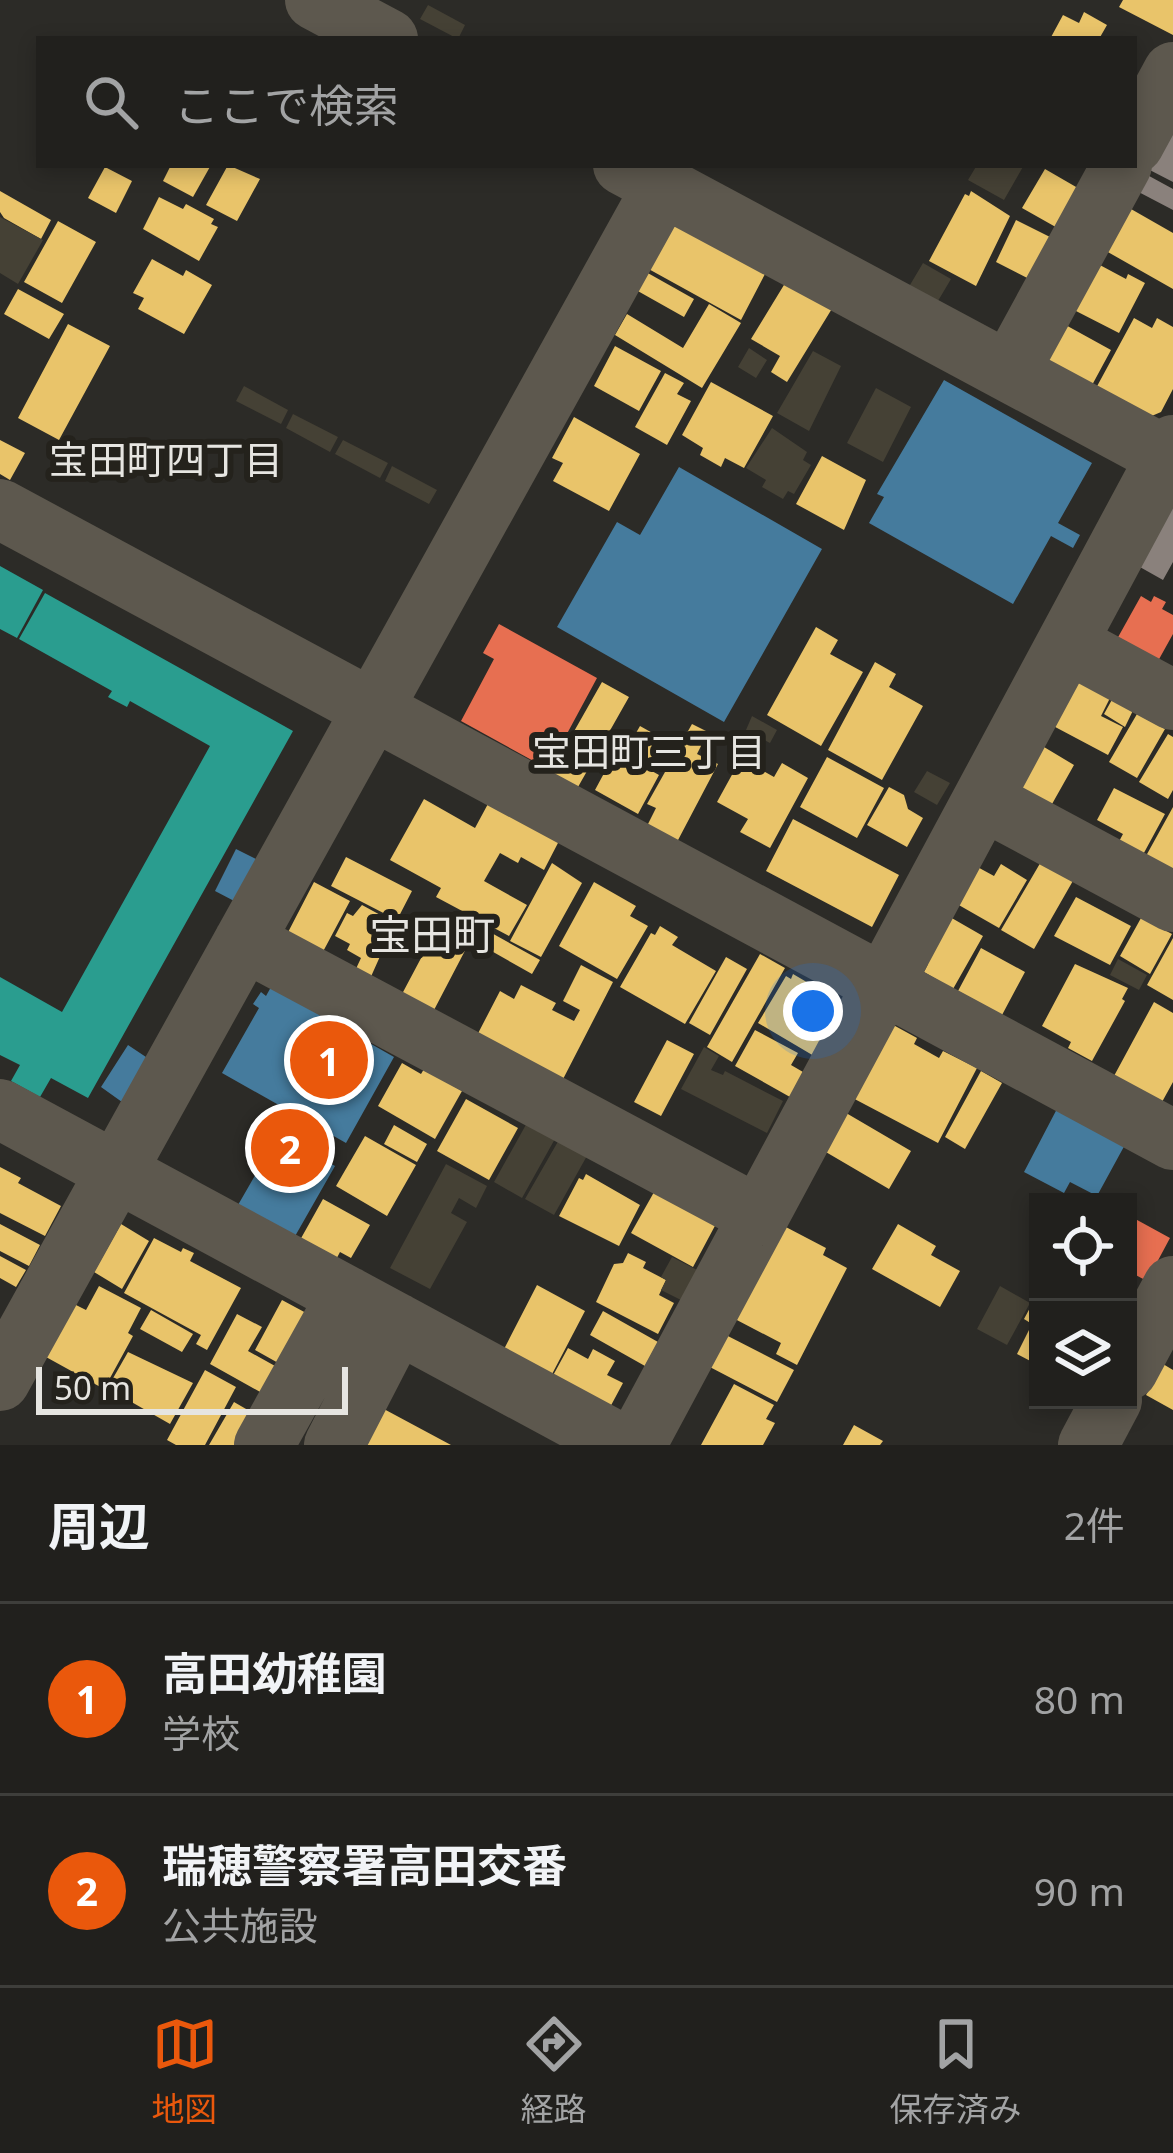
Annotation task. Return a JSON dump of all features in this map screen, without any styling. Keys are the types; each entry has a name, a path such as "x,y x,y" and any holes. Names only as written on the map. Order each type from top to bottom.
{"street":[{"path":"316,0 382,36"},
{"path":"1137,138 1173,72"},
{"path":"1009,372 1121,168"},
{"path":"0,1382 373,710 643,176 1171,454 636,1445"},
{"path":"0,509 1173,1140"},
{"path":"1066,644 1173,700"},
{"path":"983,800 1173,902"},
{"path":"244,940 759,1216"},
{"path":"0,1109 622,1445"},
{"path":"1137,1353 1173,1286"},
{"path":"264,1445 372,1310"},
{"path":"334,1445 372,1310"},
{"path":"1088,1445 1107,1409"}],"building: 住宅":[{"path":"1123,0 1173,0 1173,35 1119,7"},
{"path":"1084,12 1107,25 1101,36 1052,36 1063,15 1079,23"},
{"path":"104,168 132,181 116,213 88,198"},
{"path":"170,168 209,168 193,197 163,181"},
{"path":"226,168 260,179 237,221 206,205"},
{"path":"1045,169 1083,191 1061,230 1022,208"},
{"path":"0,191 51,220 41,239 4,218"},
{"path":"971,191 1010,216 976,286 929,261 965,194"},
{"path":"159,197 214,219 211,224 218,227 199,261 143,229"},
{"path":"1124,205 1173,233 1173,289 1099,247"},
{"path":"1016,220 1060,242 1039,284 996,262"},
{"path":"58,221 96,242 62,303 24,282"},
{"path":"680,221 765,274 741,320 645,267 668,226"},
{"path":"152,259 212,285 184,334 138,309 144,298 133,293"},
{"path":"1098,264 1145,283 1119,333 1074,310"},
{"path":"646,272 694,299 684,317 636,290"},
{"path":"787,280 833,307 787,382 771,372 780,356 751,339"},
{"path":"18,289 64,314 49,339 4,314"},
{"path":"709,304 741,323 702,388 615,335 627,314 683,348"},
{"path":"1134,318 1152,328 1157,318 1173,327 1173,389 1161,412 1147,418 1095,390"},
{"path":"1062,323 1111,350 1091,387 1042,360"},
{"path":"68,324 110,346 59,440 18,418"},
{"path":"615,346 661,371 639,411 594,386"},
{"path":"665,373 684,383 677,394 691,401 667,445 635,427"},
{"path":"711,382 773,416 744,468 725,458 721,467 700,455 703,448 682,435"},
{"path":"574,417 640,454 609,511 553,481 563,463 552,458"},
{"path":"0,440 25,453 10,480 0,474"},
{"path":"822,456 866,480 844,530 796,504"},
{"path":"816,627 838,640 830,654 863,672 821,746 767,715"},
{"path":"875,662 896,674 889,687 923,706 882,780 828,750"},
{"path":"1064,678 1116,686 1101,716 1123,727 1108,755 1042,720"},
{"path":"602,682 629,697 578,787 551,772"},
{"path":"1119,687 1139,698 1125,727 1104,714"},
{"path":"1137,714 1165,729 1137,778 1109,762"},
{"path":"692,724 708,732 697,754 718,764 677,842 647,826 656,808 647,804"},
{"path":"640,726 672,744 657,771 625,752"},
{"path":"1168,734 1173,737 1173,790 1168,799 1139,782"},
{"path":"1039,744 1074,765 1043,820 1007,800"},
{"path":"616,751 659,775 638,814 595,790"},
{"path":"827,757 884,788 857,838 800,807"},
{"path":"744,760 774,777 782,763 808,778 770,848 740,832 748,819 717,802"},
{"path":"889,787 904,795 908,809 923,818 907,847 867,825"},
{"path":"1114,788 1165,814 1139,862 1115,849 1123,834 1097,820"},
{"path":"424,799 475,828 489,802 559,841 544,870 521,857 518,863 500,853 484,881 527,905 509,936 436,897 441,888 390,860"},
{"path":"1173,807 1173,875 1141,865"},
{"path":"793,819 899,875 872,927 766,871"},
{"path":"346,857 412,891 397,920 331,886"},
{"path":"1042,860 1074,879 1034,949 1001,930"},
{"path":"552,863 582,883 541,957 510,941"},
{"path":"972,864 994,876 1001,864 1027,880 999,928 950,900"},
{"path":"314,882 350,901 318,961 283,942"},
{"path":"594,882 636,906 630,916 648,926 617,979 559,946"},
{"path":"1076,897 1131,926 1110,965 1054,936"},
{"path":"362,905 395,923 369,981 354,973 361,958 335,936 347,913 353,916"},
{"path":"943,913 983,936 953,989 924,972 928,964 918,958"},
{"path":"1141,918 1172,934 1150,974 1120,956"},
{"path":"479,926 540,960 532,974 472,940"},
{"path":"660,926 678,937 672,945 716,971 685,1024 620,987 651,933 655,935"},
{"path":"442,928 469,943 434,1010 402,994"},
{"path":"1173,938 1173,1000 1147,985"},
{"path":"981,948 1025,972 1002,1015 958,991"},
{"path":"760,954 785,968 732,1062 707,1047"},
{"path":"726,957 747,969 710,1035 689,1023"},
{"path":"1075,964 1128,988 1092,1061 1042,1026"},
{"path":"581,965 613,982 560,1085 472,1045 500,991 514,999 521,985 556,1003 552,1010 574,1021 580,1010 563,1001"},
{"path":"793,974 842,1007 814,1056 758,1023 786,976 791,979"},
{"path":"1154,1002 1173,1013 1173,1082 1162,1102 1114,1076"},
{"path":"886,1021 917,1038 914,1044 939,1058 943,1051 977,1068 938,1143 847,1095"},
{"path":"755,1030 798,1053 791,1065 803,1072 790,1097 735,1066"},
{"path":"667,1040 694,1054 661,1116 634,1102"},
{"path":"402,1063 421,1074 424,1069 462,1091 435,1139 378,1106"},
{"path":"981,1071 1002,1083 965,1149 945,1137"},
{"path":"466,1099 518,1128 489,1180 437,1151"},
{"path":"841,1110 911,1151 889,1189 819,1148"},
{"path":"394,1125 427,1144 417,1162 384,1144"},
{"path":"365,1136 416,1165 387,1216 336,1186"},
{"path":"0,1167 21,1178 18,1183 61,1206 45,1236 0,1213"},
{"path":"586,1174 640,1205 619,1246 559,1216 579,1178 583,1180"},
{"path":"658,1185 717,1222 693,1267 631,1233"},
{"path":"323,1199 370,1225 351,1258 340,1252 331,1269 295,1249"},
{"path":"0,1224 40,1245 29,1266 0,1251"},
{"path":"121,1224 149,1241 122,1289 94,1272"},
{"path":"898,1224 936,1246 931,1255 960,1271 940,1307 872,1269"},
{"path":"782,1225 826,1248 823,1255 847,1268 797,1365 776,1354 781,1343 733,1318"},
{"path":"154,1238 181,1252 183,1248 194,1253 190,1261 241,1288 207,1350 196,1344 201,1335 124,1293"},
{"path":"628,1253 666,1280 659,1295 674,1303 658,1334 596,1302 614,1264 623,1263"},
{"path":"0,1256 26,1270 16,1287 0,1278"},
{"path":"537,1285 585,1311 550,1378 502,1353"},
{"path":"99,1286 141,1308 128,1333 133,1336 104,1389 46,1357 74,1304 86,1310"},
{"path":"282,1300 308,1314 289,1369 255,1350"},
{"path":"151,1310 193,1334 182,1352 140,1329"},
{"path":"603,1311 658,1342 645,1366 590,1335"},
{"path":"237,1314 262,1327 248,1351 284,1371 269,1397 210,1364"},
{"path":"1029,1330 1029,1360 1017,1354"},
{"path":"722,1333 794,1370 777,1402 706,1365"},
{"path":"568,1348 588,1359 593,1349 615,1361 607,1375 623,1383 608,1411 550,1381"},
{"path":"128,1352 193,1383 170,1424 114,1392 119,1383 112,1380"},
{"path":"1163,1364 1173,1370 1173,1410 1146,1395"},
{"path":"205,1370 236,1387 205,1445 176,1445 167,1440"},
{"path":"734,1384 774,1405 766,1419 775,1423 763,1445 701,1445"},
{"path":"234,1402 265,1420 251,1445 209,1445"},
{"path":"382,1408 451,1445 362,1445"},
{"path":"854,1425 883,1441 880,1445 843,1445"}],"building: 商業":[{"path":"1141,596 1166,602 1162,609 1173,615 1173,634 1153,670 1112,648"},
{"path":"499,624 597,678 548,769 461,721 494,659 483,653"},
{"path":"1137,1220 1170,1238 1147,1281 1137,1276"}],"building: 教育":[{"path":"0,566 43,590 17,638 0,629"},
{"path":"45,593 293,731 88,1098 51,1078 40,1097 11,1081 20,1065 0,1055 0,977 62,1012 210,746 130,701 127,707 108,697 112,691 19,639"}],"building: 公共":[{"path":"944,380 1092,463 1058,523 1080,535 1073,548 1051,536 1013,604 869,523 884,497 877,494"},
{"path":"679,467 822,549 724,722 557,627 617,522 640,535"},
{"path":"236,849 260,861 238,903 215,891"},
{"path":"271,987 394,1057 346,1143 222,1073 259,1008 253,1004"},
{"path":"128,1045 149,1059 122,1102 101,1087"},
{"path":"1059,1105 1127,1141 1099,1193 1070,1182 1064,1193 1024,1172"},
{"path":"279,1134 335,1166 294,1238 238,1205"}],"building: 工業":[{"path":"1173,133 1173,182 1142,166"},
{"path":"1140,171 1173,189 1173,210 1131,188"},
{"path":"1173,501 1173,562 1163,580 1131,562"}],"building: その他":[{"path":"428,5 465,25 460,36 452,36 420,19"},
{"path":"975,168 1022,168 1004,200 968,180"},
{"path":"0,217 43,240 18,284 0,273"},
{"path":"923,263 951,279 935,306 907,290"},
{"path":"749,348 767,360 756,378 738,367"},
{"path":"813,351 841,366 809,431 777,413"},
{"path":"244,386 288,410 281,424 236,401"},
{"path":"876,388 911,407 883,462 847,443"},
{"path":"293,414 338,437 330,452 286,428"},
{"path":"772,428 807,452 803,460 811,465 794,494 788,491 783,499 762,487 766,480 746,468"},
{"path":"343,440 388,463 380,478 335,454"},
{"path":"392,466 437,490 429,504 385,481"},
{"path":"752,716 777,730 770,743 746,730"},
{"path":"927,771 950,783 937,805 914,792"},
{"path":"1118,959 1147,975 1139,990 1110,975"},
{"path":"704,1047 719,1056 711,1070 723,1075 725,1071 783,1101 767,1133 681,1089"},
{"path":"528,1121 556,1137 522,1198 494,1182"},
{"path":"560,1138 588,1154 554,1215 525,1199"},
{"path":"446,1164 487,1186 476,1208 459,1198 451,1213 467,1222 430,1289 390,1268"},
{"path":"672,1257 699,1271 683,1301 661,1290 666,1280 661,1277"},
{"path":"1000,1286 1029,1302 1007,1345 977,1329"}],"place":[{"name":"高田幼稚園","path":"329,1060"},
{"name":"瑞穂警察署高田交番","path":"290,1148"}],"district":[{"name":"宝田町四丁目","path":"166,460"},
{"name":"宝田町三丁目","path":"649,752"},
{"name":"宝田町","path":"432,935"}]}
